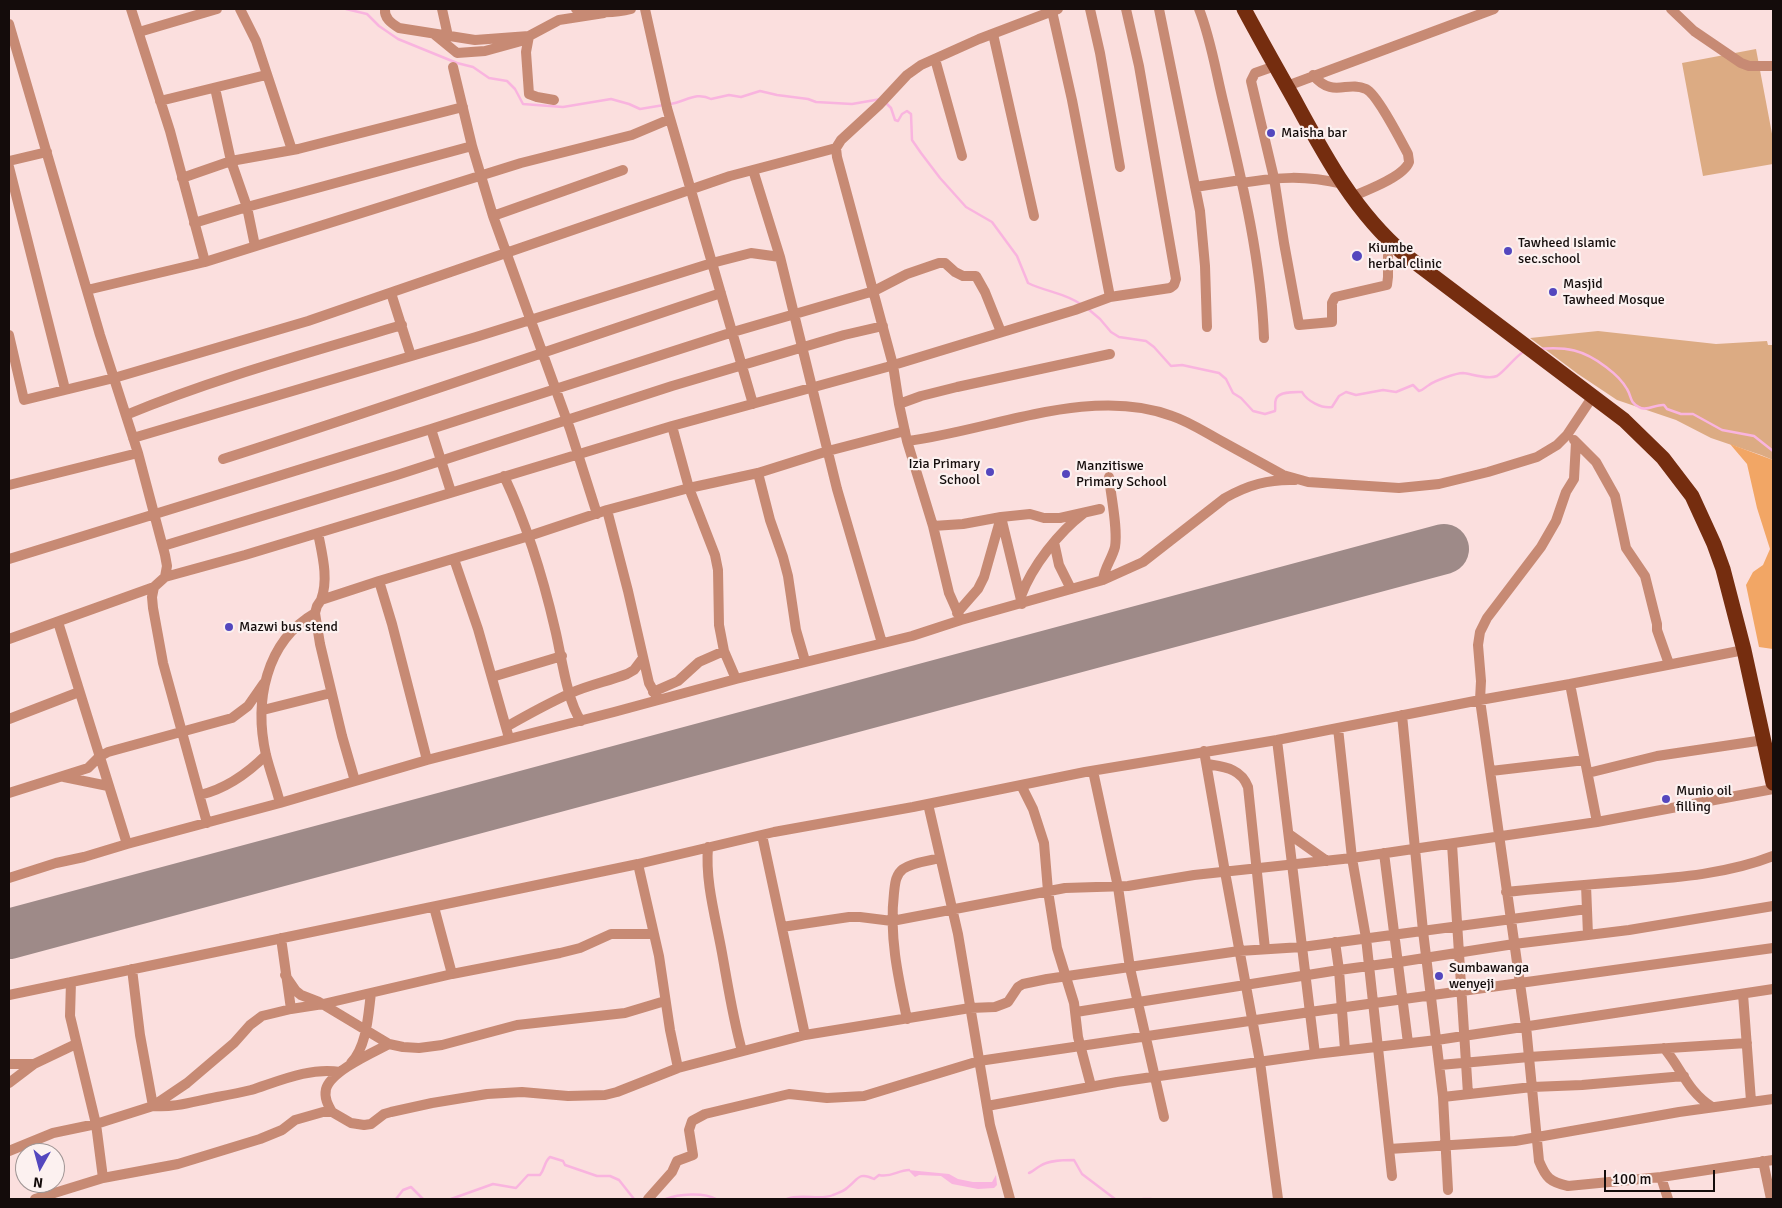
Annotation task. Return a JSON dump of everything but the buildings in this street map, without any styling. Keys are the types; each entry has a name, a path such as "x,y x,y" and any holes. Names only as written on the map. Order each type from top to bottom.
{"highway":[{"path":"1244,9 1286,86 1347,190 1366,217 1388,241 1569,378 1642,436 1663,458 1692,496 1723,569 1744,650 1773,783"}],"street":[{"path":"131,9 160,101 205,262"},
{"path":"139,32 216,9"},
{"path":"240,9 256,41 292,150"},
{"path":"385,9 386,18 399,28 475,40 529,37"},
{"path":"442,9 448,36"},
{"path":"576,9 604,13 631,9"},
{"path":"645,9 670,119 753,404"},
{"path":"1090,9 1100,53 1120,167"},
{"path":"9,639 154,587 165,577 318,533 672,426 813,389 1075,310 1110,297 1170,288 1174,285 1176,279 1126,9"},
{"path":"1159,9 1200,211 1205,266 1207,327"},
{"path":"1199,9 1210,44 1241,182 1256,258 1264,338"},
{"path":"1286,86 1494,9"},
{"path":"1671,9 1694,31 1741,63 1750,66 1773,66"},
{"path":"959,617 949,593 933,526 906,436 893,365 836,148 841,140 879,105 907,75 935,58 1055,10 1110,297"},
{"path":"433,33 457,53 485,51 529,37 559,20 604,13"},
{"path":"9,24 100,335 155,513 167,566 165,577"},
{"path":"993,34 1034,216"},
{"path":"529,37 526,52 529,94 554,100"},
{"path":"935,58 962,156"},
{"path":"1275,66 1256,73 1251,81 1263,124 1274,178 1299,325 1332,322 1332,302 1336,297 1387,285 1388,241"},
{"path":"453,67 472,146 493,216 531,319 577,455 602,512 628,591 649,683 656,696"},
{"path":"160,101 266,75"},
{"path":"1195,187 1274,178 1313,178 1347,190 1393,177 1404,170 1409,161 1408,154 1372,92 1359,87 1324,86 1313,75"},
{"path":"215,88 231,161 247,207 255,246"},
{"path":"182,178 231,161 292,150 463,107"},
{"path":"87,290 205,262 521,164 632,134 670,119"},
{"path":"194,223 472,146"},
{"path":"9,335 24,400 65,388 114,378 308,321 691,190 754,170 836,148"},
{"path":"9,161 47,152"},
{"path":"9,167 65,388"},
{"path":"493,216 623,170"},
{"path":"754,170 780,257 844,515 882,643"},
{"path":"133,438 411,356 712,263 751,254 780,257"},
{"path":"9,559 431,429 733,332 874,291 907,274 939,263 945,263 963,276 976,276 1002,332"},
{"path":"391,293 411,356"},
{"path":"223,459 326,427 542,352 721,293"},
{"path":"126,415 166,399 282,361 402,325"},
{"path":"163,546 442,460 565,419 802,347 883,326"},
{"path":"899,404 921,396 958,387 1110,354"},
{"path":"9,878 427,760 580,721 656,696 825,658 912,636 959,617 1103,580 1143,562 1219,502 1240,489 1267,480 1295,480 1381,488 1414,488 1439,484 1537,457 1557,445 1567,435 1592,396"},
{"path":"321,600 602,512 689,488 758,473 828,451 906,436 933,437 1046,412 1108,405 1134,407 1172,416 1282,475 1295,480"},
{"path":"672,426 689,488 715,555 718,570 719,625 724,651 736,678"},
{"path":"431,429 451,492"},
{"path":"1567,435 1596,462 1614,496 1626,548 1645,576 1657,630 1669,664"},
{"path":"1576,442 1574,478 1566,492 1556,521 1541,547 1487,618 1480,632 1478,645 1481,681 1480,700 1526,1026 1539,1161 1545,1176 1555,1183 1568,1186 1661,1177 1768,1161 1771,1199"},
{"path":"9,485 138,453"},
{"path":"758,473 770,520 788,576 796,630 805,661"},
{"path":"504,476 529,536 549,604 574,711 580,721"},
{"path":"1103,580 1104,572 1112,557 1115,546 1115,530 1108,477"},
{"path":"933,526 963,524 1030,514 1050,518 1100,509"},
{"path":"1021,600 1030,576 1054,542 1085,512"},
{"path":"1001,517 1021,600"},
{"path":"959,617 984,577 1001,517"},
{"path":"318,533 324,574 324,593 316,606 315,613 331,693 355,781"},
{"path":"1054,542 1059,565 1070,589"},
{"path":"454,559 478,629 509,738"},
{"path":"379,581 427,760"},
{"path":"154,587 152,597 153,608 163,663 206,823"},
{"path":"9,793 88,768 99,757 114,750 182,730 232,718 248,706 264,683 274,655 286,636 296,626 315,613"},
{"path":"58,622 78,692 127,844"},
{"path":"9,995 638,864 762,835 1093,771 1277,740 1744,650"},
{"path":"656,696 683,678 694,665 724,651"},
{"path":"492,677 562,656"},
{"path":"506,727 537,708 627,674 634,670 643,658"},
{"path":"264,683 262,724 266,755 280,803"},
{"path":"1570,684 1597,822"},
{"path":"9,718 78,692"},
{"path":"263,710 331,693"},
{"path":"1402,716 1414,849 1440,1065 1448,1190"},
{"path":"1338,728 1352,858 1366,938 1392,1176"},
{"path":"1277,740 1315,1054"},
{"path":"1588,773 1657,756 1764,740"},
{"path":"1204,751 1260,1062 1278,1199"},
{"path":"200,796 219,789 247,772 266,755"},
{"path":"1491,771 1585,760"},
{"path":"1207,764 1234,770 1242,776 1248,786 1265,949"},
{"path":"1093,771 1118,887 1137,1003 1164,1117"},
{"path":"63,776 108,786"},
{"path":"1021,785 1033,809 1044,843 1048,891 1058,948 1064,976 1076,1012 1081,1046 1091,1086"},
{"path":"782,927 849,917 892,921 1080,886 1118,887 1225,872 1384,854 1597,822 1773,789"},
{"path":"928,804 958,934 990,1125 1003,1169 1008,1197"},
{"path":"1289,834 1327,861"},
{"path":"762,835 805,1035"},
{"path":"1452,844 1468,1094"},
{"path":"708,847 708,873 731,1005 742,1052"},
{"path":"1384,854 1408,1043"},
{"path":"1506,892 1700,874 1742,867 1773,856"},
{"path":"907,1019 897,969 892,921 896,880 900,873 910,866 940,858"},
{"path":"638,864 659,956 665,1001 678,1068"},
{"path":"1586,885 1588,935"},
{"path":"1076,1012 1306,975 1588,935 1773,906"},
{"path":"434,907 452,974"},
{"path":"35,1199 58,1196 103,1178 178,1164 260,1139 282,1130 295,1120 323,1112 332,1112 351,1123 364,1125 371,1124 384,1114 432,1102 487,1094 522,1092 568,1096 605,1095 678,1068 805,1035 1003,1004 1008,1002 1018,987 1023,984 1064,976 1240,951 1302,947 1587,908"},
{"path":"9,1151 54,1133 96,1124 153,1106 187,1083 234,1043 256,1019 262,1016 452,974 566,952 611,934 654,934"},
{"path":"281,938 291,1009"},
{"path":"1335,942 1346,1050"},
{"path":"648,1199 672,1172 677,1161 693,1155 690,1125 692,1121 706,1114 789,1094 827,1098 864,1096 979,1060 1773,948"},
{"path":"132,969 140,1035 153,1106"},
{"path":"286,975 296,991 365,1028 389,1044 403,1047 418,1048 442,1045 517,1025 625,1013 665,1001"},
{"path":"70,982 70,1016 96,1124 103,1178"},
{"path":"987,1106 1154,1076 1346,1050 1437,1040 1773,989"},
{"path":"358,1053 365,1028 371,993"},
{"path":"1743,994 1751,1101"},
{"path":"332,1112 326,1098 326,1090 331,1080 375,1035"},
{"path":"1440,1065 1529,1057 1747,1043"},
{"path":"9,1083 34,1064 76,1044"},
{"path":"153,1106 176,1106 239,1094 277,1081 316,1072 342,1070 389,1044"},
{"path":"1664,1048 1677,1064 1695,1093 1712,1107"},
{"path":"9,1064 34,1064"},
{"path":"1443,1096 1532,1087 1582,1085 1684,1076"},
{"path":"1389,1149 1495,1143 1538,1138 1578,1129 1773,1099"},
{"path":"1661,1177 1668,1199"}],"shaded area":[{"path":"1756,49 1773,139 1773,164 1703,176 1682,63"},
{"path":"1598,331 1716,344 1767,341 1768,345 1773,345 1773,460 1711,438 1676,420 1617,400 1530,338"},
{"path":"1730,444 1773,460 1773,649 1759,647 1746,585 1753,572 1763,565 1770,549 1757,508 1747,464"},
{"path":"908,1170 949,1174 958,1179 973,1182 992,1182 996,1175 997,1185 994,1188 978,1189 952,1184 941,1176 919,1175 915,1177"}],"waterway":[{"path":"346,9 367,14 379,26 398,39 457,63 473,67 489,78 507,81 515,89 523,104 563,107 611,99 640,109 664,105"},
{"path":"670,104 700,96 711,99 729,95 741,97 760,91 816,102 852,104 881,99"},
{"path":"885,102 891,108 895,120 898,121 902,114 907,111 911,114 912,140 940,178 966,207 992,222 1017,256 1028,283 1069,298 1082,305"},
{"path":"1087,308 1111,332 1119,337 1146,341 1171,366 1182,365 1219,373 1226,379 1233,393 1241,398 1253,411 1265,414 1275,411 1275,401 1278,396 1288,392 1302,392 1315,404 1332,407 1339,396 1346,392 1356,395 1383,390 1396,392 1413,385 1419,391 1440,379 1463,373 1493,377 1500,374 1523,352"},
{"path":"1538,349 1557,348 1582,353 1598,361 1615,374 1629,392 1632,401 1639,407 1645,409 1664,405 1667,409 1681,414 1693,414 1722,430 1754,436 1773,451"},
{"path":"451,1199 493,1184 516,1188 528,1175 540,1175 550,1157 563,1161 565,1165 597,1176 610,1176 619,1180 634,1199"},
{"path":"1029,1173 1048,1163 1074,1160 1082,1174 1115,1199"},
{"path":"787,1199 793,1197 828,1197 844,1190 861,1176 874,1179 879,1175 883,1176 909,1170"},
{"path":"396,1199 403,1190 411,1187 423,1199"},
{"path":"666,1199 691,1194 705,1195 716,1199"},
{"path":"1143,1199 1151,1199"}],"runway":[{"path":"9,934 1444,549"}],"place":[{"name":"Maisha bar","path":"1271,133"},
{"name":"Tawheed Islamic sec.school","path":"1508,251"},
{"name":"Kiumbe herbal clinic","path":"1357,256"},
{"name":"Masjid Tawheed Mosque","path":"1553,292"},
{"name":"Izia Primary School","path":"990,472"},
{"name":"Manzitiswe Primary School","path":"1066,474"},
{"name":"Mazwi bus stend","path":"229,627"},
{"name":"Munio oil filling","path":"1666,799"},
{"name":"Sumbawanga wenyeji","path":"1439,976"}]}
